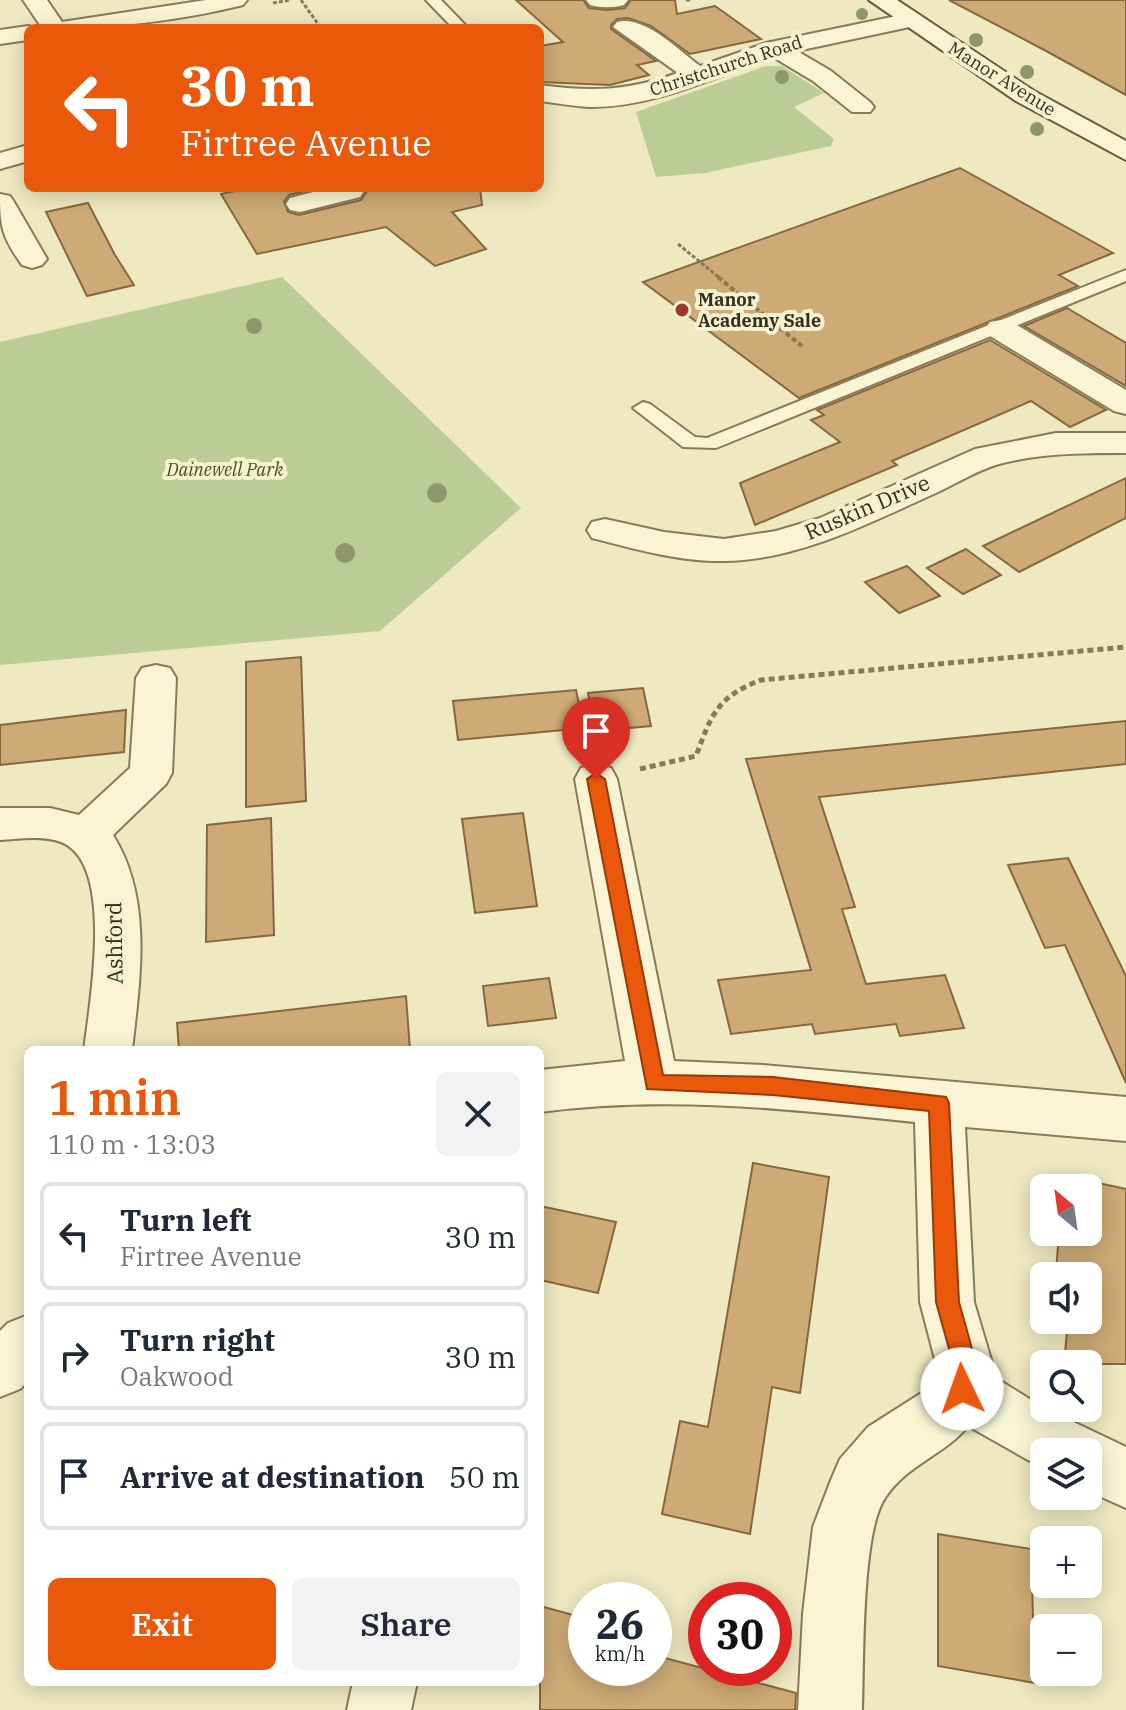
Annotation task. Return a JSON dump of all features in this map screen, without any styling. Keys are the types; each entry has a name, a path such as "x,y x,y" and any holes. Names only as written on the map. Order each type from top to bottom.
{"street":[{"path":"35,0 51,24"},
{"path":"96,24 198,9 235,0"},
{"path":"598,0 616,0"},
{"name":"Manor Avenue","path":"881,0 1025,96 1126,152"},
{"name":"Christchurch Road","path":"544,93 589,99 614,98 663,87 775,48 911,20"},
{"path":"676,27 635,32 695,74"},
{"path":"0,37 24,34"},
{"path":"775,48 854,101 810,103"},
{"path":"0,161 24,154"},
{"path":"0,202 32,259"},
{"path":"1001,329 1126,404"},
{"name":"Ruskin Drive","path":"605,530 664,543 724,550 779,542 833,526 987,456 1056,443 1126,443"},
{"path":"0,824 54,826 84,836 151,773 156,678"},
{"path":"596,779 654,1083"},
{"name":"Ashford","path":"84,836 94,841 104,856 115,897 116,982 108,1046"},
{"path":"544,1090 654,1083 773,1086 1126,1119"},
{"path":"830,1710 834,1614 843,1527 861,1480 889,1448 943,1412 962,1389 964,1363 947,1302 939,1103"},
{"path":"0,1370 24,1346"},
{"path":"962,1389 1009,1420 1045,1438"},
{"path":"1102,1467 1126,1478"},
{"path":"379,1710 384,1686"}],"lane":[{"path":"433,0 457,24"},
{"path":"643,408 690,443 709,444 1126,275"}],"path":[{"path":"301,0 318,24"},
{"path":"686,0 692,0"},
{"path":"678,244 803,347"},
{"path":"596,779 696,756 712,713 731,691 761,680 1126,647"}],"green space":[{"path":"766,66 782,66 824,93 794,107 834,139 831,146 705,173 656,177 636,112"},
{"name":"Dainewell Park","path":"282,277 521,508 380,631 0,665 0,342"}],"building":[{"path":"516,0 583,0 589,8 607,10 625,8 631,0 675,0 677,14 715,6 761,39 690,54 651,26 628,18 617,19 611,29 656,61 637,65 649,75 610,85 544,82 544,45 563,42"},
{"path":"949,0 1126,0 1126,95 1048,52"},
{"path":"960,168 1113,253 1059,275 1078,286 799,398 643,282"},
{"path":"301,192 289,195 284,202 288,212 299,215 361,200 366,192 480,192 482,205 452,212 486,249 435,266 386,227 257,254 221,194"},
{"path":"88,203 134,285 87,296 46,212"},
{"path":"1067,308 1126,343 1126,386 1024,326"},
{"path":"990,340 1106,410 1070,427 1031,401 892,461 897,465 755,525 740,483 840,442 811,420 824,415 817,410"},
{"path":"1126,478 1126,518 1019,572 983,546"},
{"path":"966,549 1001,575 963,594 927,568"},
{"path":"907,566 940,596 899,613 865,582"},
{"path":"301,657 306,801 246,807 246,662"},
{"path":"643,688 651,726 596,731 588,693"},
{"path":"576,690 584,728 458,740 453,701"},
{"path":"126,710 124,752 0,765 0,725"},
{"path":"1126,721 1126,764 819,797 855,907 842,909 866,984 945,975 964,1028 900,1036 896,1024 815,1034 812,1024 731,1034 718,980 811,970 746,759"},
{"path":"523,813 537,906 475,913 462,819"},
{"path":"271,818 274,935 206,942 207,825"},
{"path":"1068,858 1126,976 1126,1083 1065,945 1045,948 1008,865"},
{"path":"549,978 556,1018 488,1026 483,986"},
{"path":"406,996 410,1046 179,1046 177,1023"},
{"path":"753,1163 829,1177 800,1393 772,1387 750,1534 662,1514 680,1421 708,1427"},
{"path":"1102,1184 1126,1189 1126,1364 1102,1364 1102,1350 1065,1350 1067,1334 1102,1334 1102,1262 1057,1262 1058,1246 1102,1246"},
{"path":"544,1207 616,1222 598,1293 544,1281"},
{"path":"938,1534 1030,1549 1033,1614 1030,1614 1030,1682 938,1666"},
{"path":"544,1607 568,1614 568,1686 672,1686 672,1660 688,1664 688,1686 770,1686 796,1693 795,1710 540,1710 540,1686 544,1686"}],"place":[{"name":"Manor Academy Sale","path":"682,310"}],"route":[{"path":"596,779 654,1083 773,1086 939,1103 947,1302 964,1363 962,1389"}]}
